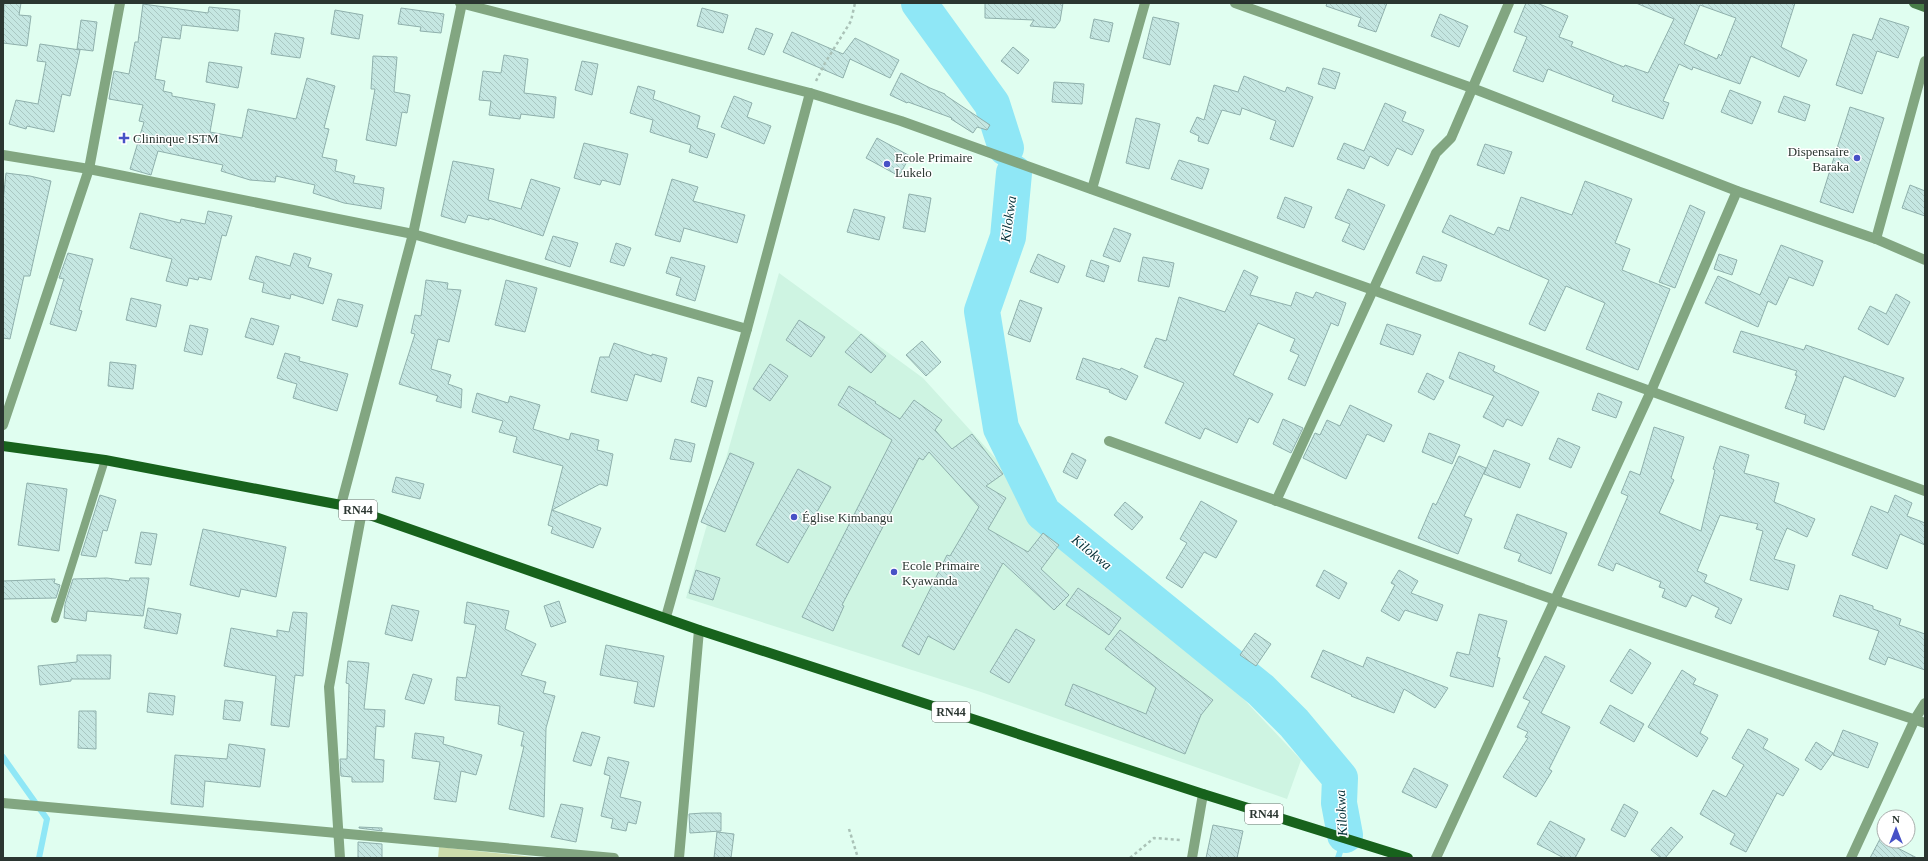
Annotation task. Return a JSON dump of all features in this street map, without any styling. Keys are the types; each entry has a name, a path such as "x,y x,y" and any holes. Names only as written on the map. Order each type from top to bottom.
{"main road":[{"name":"RN44","path":"3,446 105,460 341,505 362,511 666,617 699,630 1324,833 1408,858"}],"street":[{"path":"3,425 89,169 120,3"},
{"path":"341,505 413,234 461,3 810,93 901,121 1373,290 1925,491"},
{"path":"1092,189 1145,3"},
{"path":"1235,3 1472,88 1737,191 1876,239 1925,260"},
{"path":"1276,501 1436,153 1451,138 1509,3"},
{"path":"1914,3 1925,7"},
{"path":"1876,239 1925,61"},
{"path":"666,617 747,330 810,93"},
{"path":"3,154 89,169 413,234 747,330"},
{"path":"1436,858 1651,391 1737,191"},
{"path":"1109,441 1555,600 1925,722"},
{"path":"340,858 340,833 329,687 362,511"},
{"path":"679,858 699,630"},
{"path":"1851,858 1915,719 1925,703"},
{"path":"1192,858 1203,794"},
{"path":"3,802 614,858"}],"lane":[{"path":"55,619 105,460"}],"path":[{"path":"810,93 825,63 851,21 854,3"},
{"path":"849,830 858,858"},
{"path":"1130,858 1154,838 1195,840"}],"shaded area":[{"path":"779,273 923,378 1009,473 1045,523 1152,610 1236,691 1301,760 1287,799 981,692 686,598"},
{"path":"439,847 543,858 438,858"}],"building":[{"path":"4,3 21,3 19,15 31,16 27,46 3,43"},
{"path":"985,3 1063,3 1060,21 1055,28 1030,26 1034,20 985,18"},
{"path":"1327,3 1387,3 1376,32 1358,26 1361,18 1326,6"},
{"path":"1526,3 1537,3 1568,16 1559,37 1573,42 1571,46 1624,67 1625,65 1648,73 1674,19 1636,3 1795,3 1781,47 1807,60 1799,77 1751,56 1740,84 1693,67 1692,70 1679,64 1663,101 1669,103 1663,119 1612,101 1614,95 1548,69 1543,82 1513,71 1527,37 1514,32","holes":["1700,5 1736,18 1721,56 1719,54 1717,59 1684,44"]},
{"path":"143,4 208,13 209,7 240,10 238,31 182,25 180,39 162,37 155,79 165,81 163,91 172,93 172,96 215,104 210,132 242,138 248,109 296,119 307,78 335,86 324,128 329,129 322,157 337,160 335,171 355,176 353,183 384,188 381,209 344,203 313,193 315,185 276,176 275,182 250,180 221,171 223,165 158,151 151,175 130,169 144,122 139,121 143,105 109,99 114,71 129,74 135,42 138,42"},
{"path":"401,8 444,14 441,33 420,31 421,27 398,24"},
{"path":"702,8 728,15 723,33 697,26"},
{"path":"335,10 363,15 359,39 331,34"},
{"path":"1440,14 1468,26 1459,47 1431,36"},
{"path":"1153,17 1179,23 1170,65 1143,58"},
{"path":"1880,18 1909,27 1898,58 1877,51 1862,94 1836,85 1853,34 1872,40"},
{"path":"1094,19 1113,23 1109,42 1090,38"},
{"path":"81,20 97,22 93,51 77,49"},
{"path":"756,28 773,34 764,55 748,49"},
{"path":"792,32 843,54 855,38 899,60 890,78 850,59 843,78 783,52"},
{"path":"275,33 304,38 300,58 271,54"},
{"path":"40,44 80,50 70,96 62,94 54,132 27,126 26,129 9,124 16,100 38,104 46,62 37,61"},
{"path":"1013,47 1029,60 1018,74 1001,61"},
{"path":"504,55 528,59 524,93 556,97 554,118 521,114 520,119 489,115 491,101 479,100 483,71 501,73"},
{"path":"373,56 397,57 394,92 410,95 407,113 402,112 396,146 366,140 375,89 371,89"},
{"path":"582,61 598,64 592,95 575,90"},
{"path":"209,62 242,67 238,88 206,82"},
{"path":"1323,68 1340,73 1335,89 1318,84"},
{"path":"901,73 945,94 990,125 987,130 977,127 973,133 951,119 952,118 908,102 907,103 890,95"},
{"path":"1244,76 1285,92 1287,87 1313,97 1293,147 1270,139 1276,121 1242,108 1240,115 1222,110 1208,144 1198,141 1199,136 1190,132 1197,117 1204,120 1214,85 1238,92"},
{"path":"1054,82 1084,84 1082,104 1052,102"},
{"path":"638,86 655,91 653,99 700,116 697,128 715,134 707,158 689,152 691,145 650,132 653,120 630,113"},
{"path":"1730,90 1761,102 1752,124 1721,112"},
{"path":"734,96 752,103 747,117 771,126 764,144 721,127"},
{"path":"1784,96 1810,105 1805,121 1778,112"},
{"path":"1385,103 1406,112 1402,121 1424,130 1412,155 1397,148 1388,166 1370,156 1364,169 1337,159 1344,143 1364,151"},
{"name":"Dispensaire Baraka","path":"1850,107 1884,118 1853,213 1820,202"},
{"path":"1136,118 1160,124 1149,169 1126,163"},
{"path":"877,138 910,156 899,176 866,158"},
{"path":"584,143 628,154 620,185 602,180 600,185 574,178"},
{"path":"1485,144 1512,152 1504,174 1477,165"},
{"path":"1179,160 1209,169 1202,189 1171,179"},
{"path":"453,161 494,169 488,200 521,209 531,179 560,188 543,236 489,218 489,220 468,215 465,223 441,216"},
{"path":"6,173 30,176 51,181 30,276 24,276 10,339 3,338 3,201"},
{"path":"672,179 698,187 693,201 745,215 737,243 684,228 680,242 655,235"},
{"path":"1585,181 1632,199 1615,243 1630,249 1622,270 1670,289 1638,370 1586,349 1605,303 1566,286 1545,331 1529,324 1549,280 1442,232 1450,215 1494,235 1498,227 1509,231 1521,197 1572,215"},
{"path":"1910,185 1925,191 1925,216 1902,208"},
{"path":"1348,189 1385,205 1364,250 1342,241 1350,224 1335,218"},
{"path":"909,194 931,198 925,232 903,228"},
{"path":"1285,197 1312,207 1304,228 1277,218"},
{"path":"1690,205 1705,212 1675,288 1659,282"},
{"path":"854,209 885,217 879,240 847,232"},
{"path":"208,211 232,216 226,236 222,235 211,280 199,277 198,280 189,278 187,286 166,281 172,259 130,248 140,213 180,223 181,219 205,224"},
{"path":"1114,228 1131,234 1120,262 1103,256"},
{"path":"553,236 578,243 570,267 545,259"},
{"path":"616,243 631,248 624,266 610,262"},
{"path":"1781,245 1823,261 1813,286 1789,277 1776,305 1768,301 1758,327 1705,303 1718,276 1760,295"},
{"path":"68,253 93,259 79,310 82,311 76,331 50,324 64,279 59,278"},
{"path":"294,253 311,258 308,267 332,274 323,304 291,294 290,299 262,292 264,283 249,279 256,256 290,266"},
{"path":"1038,254 1065,266 1058,283 1030,272"},
{"path":"1719,254 1737,260 1732,275 1714,269"},
{"path":"1423,256 1447,265 1441,281 1435,281 1416,273"},
{"path":"671,257 705,266 695,301 676,295 681,278 666,273"},
{"path":"1143,257 1174,263 1169,287 1138,281"},
{"path":"1091,260 1109,266 1104,282 1086,276"},
{"path":"1244,270 1258,277 1250,295 1291,306 1296,292 1313,298 1316,292 1346,303 1338,326 1331,323 1305,386 1288,379 1299,355 1290,351 1295,339 1258,323 1233,375 1273,394 1258,423 1249,418 1237,443 1205,428 1200,439 1165,423 1184,383 1144,367 1156,338 1166,341 1179,297 1225,312"},
{"path":"426,280 448,283 447,289 461,290 449,342 438,339 431,369 451,375 448,384 462,389 461,408 436,401 438,396 399,384 415,334 411,333 415,315 421,316"},
{"path":"506,280 537,288 525,332 495,325"},
{"path":"1896,294 1910,302 1888,345 1858,329 1870,306 1886,314"},
{"path":"131,298 161,305 156,327 126,320"},
{"path":"338,299 363,305 357,327 332,320"},
{"path":"1020,300 1042,308 1030,342 1008,334"},
{"path":"251,318 279,326 273,345 245,337"},
{"path":"799,320 825,337 811,357 786,340"},
{"path":"1387,324 1421,335 1413,355 1380,344"},
{"path":"190,325 208,329 202,355 184,351"},
{"path":"1741,331 1804,350 1806,345 1904,378 1895,397 1844,376 1824,430 1804,423 1806,415 1785,408 1797,376 1795,375 1797,371 1733,352"},
{"path":"861,334 886,356 871,373 845,352"},
{"path":"922,341 941,362 926,376 906,355"},
{"path":"614,343 652,356 652,354 667,358 661,382 635,374 627,401 591,392 600,357 609,357"},
{"path":"1459,352 1495,366 1493,371 1539,392 1522,426 1507,419 1503,427 1483,417 1494,396 1449,378"},
{"path":"285,353 300,357 299,361 348,374 337,411 293,398 297,384 277,378"},
{"path":"1083,358 1120,370 1121,368 1138,376 1126,400 1109,392 1110,390 1076,379"},
{"path":"110,362 136,365 133,389 108,386"},
{"path":"770,364 788,376 770,401 753,389"},
{"path":"1427,373 1444,381 1434,400 1418,392"},
{"path":"698,377 713,381 706,407 691,402"},
{"path":"849,386 876,402 875,403 900,419 914,400 942,420 935,430 952,449 972,434 1003,474 986,486 1006,498 988,529 1028,552 1043,533 1059,545 1041,569 1069,595 1054,610 1003,563 954,650 928,636 919,655 902,646 947,555 950,556 979,507 929,452 923,460 919,458 842,605 844,606 833,631 802,617 892,440 838,405"},
{"path":"477,393 508,403 510,396 540,405 533,429 569,440 571,433 599,440 597,450 613,454 607,486 600,484 552,510 601,528 593,548 551,533 553,527 548,525 563,466 513,452 517,437 499,432 503,421 472,412"},
{"path":"1598,393 1622,402 1616,418 1592,410"},
{"path":"1350,405 1392,425 1384,442 1367,434 1346,479 1303,458 1315,433 1320,435 1327,420 1340,426"},
{"path":"1283,419 1303,428 1291,453 1273,444"},
{"path":"1654,427 1684,437 1671,478 1674,480 1659,513 1701,531 1715,470 1713,469 1720,446 1749,455 1744,473 1779,483 1774,502 1815,519 1807,537 1787,528 1774,559 1795,565 1788,590 1750,580 1763,531 1756,529 1758,524 1720,515 1697,571 1707,575 1704,582 1742,599 1731,624 1715,617 1719,608 1692,595 1686,607 1662,597 1665,589 1659,587 1661,582 1616,563 1613,571 1598,565 1628,496 1621,493 1630,471 1640,475"},
{"path":"1429,433 1460,445 1452,464 1422,452"},
{"path":"1558,438 1580,447 1571,468 1549,459"},
{"path":"675,439 695,444 691,462 670,459"},
{"path":"1494,450 1530,464 1520,488 1484,474"},
{"path":"730,453 754,463 725,532 701,522"},
{"path":"1072,453 1086,460 1077,479 1063,472"},
{"path":"1459,456 1486,468 1464,516 1472,519 1458,554 1418,538 1433,503 1436,505"},
{"path":"798,469 831,487 788,563 756,545"},
{"path":"396,477 424,484 420,499 392,492"},
{"path":"27,483 67,489 59,551 18,545"},
{"path":"100,495 116,500 107,531 103,530 96,557 81,555"},
{"path":"1895,495 1912,503 1907,516 1925,523 1925,545 1900,534 1887,569 1852,555 1871,506 1888,513"},
{"path":"1201,501 1237,521 1216,558 1204,552 1182,588 1166,578 1187,543 1180,539"},
{"path":"1125,502 1143,517 1132,530 1114,515"},
{"path":"1517,514 1567,533 1551,574 1518,561 1521,554 1504,548"},
{"path":"203,529 286,547 276,597 241,589 239,597 190,585"},
{"path":"141,532 157,534 151,565 135,563"},
{"path":"696,570 720,578 713,600 689,593"},
{"path":"1324,570 1347,583 1339,599 1316,586"},
{"path":"1399,570 1418,581 1411,593 1443,605 1437,621 1405,610 1399,621 1381,611 1395,585 1391,583"},
{"path":"107,578 129,581 130,578 149,578 143,616 87,611 86,621 64,618 65,604 73,579"},
{"path":"55,579 54,583 60,585 56,598 3,599 3,581"},
{"path":"1078,588 1121,618 1109,635 1066,605"},
{"path":"1840,595 1873,606 1873,609 1901,619 1899,625 1925,634 1925,670 1888,657 1885,665 1869,659 1879,631 1833,616"},
{"path":"559,601 566,622 551,627 544,606"},
{"path":"467,602 509,611 505,629 536,644 521,675 546,682 543,693 555,696 546,728 544,817 509,809 524,746 521,746 524,732 498,724 500,706 455,700 457,677 466,678 476,625 464,623"},
{"path":"392,605 419,611 412,641 385,634"},
{"path":"148,608 181,614 177,634 144,628"},
{"path":"293,612 307,613 303,676 295,675 289,727 271,725 276,676 224,666 231,628 277,637 277,630 289,632"},
{"path":"1479,614 1507,621 1497,657 1500,658 1493,687 1450,676 1457,652 1469,655"},
{"path":"1016,629 1035,640 1009,683 990,672"},
{"path":"1120,630 1213,700 1201,715 1185,754 1065,705 1073,684 1146,714 1156,688 1105,649"},
{"path":"1255,633 1271,644 1256,666 1240,655"},
{"path":"606,645 664,656 654,707 634,703 638,682 600,675"},
{"path":"1630,649 1651,663 1632,694 1610,681"},
{"path":"1323,650 1363,667 1367,657 1448,688 1435,708 1404,689 1394,713 1351,696 1352,695 1311,677"},
{"path":"77,655 111,655 110,679 71,679 71,681 40,685 38,666 77,662"},
{"path":"1545,656 1565,666 1541,713 1570,727 1549,769 1552,771 1536,797 1503,777 1528,738 1525,737 1528,732 1517,727 1530,701 1523,698"},
{"path":"348,661 369,663 364,709 385,710 384,727 376,726 374,759 384,760 383,782 352,782 352,777 341,776 340,759 347,759 349,684 346,683"},
{"path":"1682,670 1696,679 1693,684 1718,695 1700,733 1708,738 1697,757 1648,727"},
{"path":"413,674 432,679 424,704 405,699"},
{"path":"149,693 175,696 173,715 147,712"},
{"path":"225,700 243,702 240,721 223,719"},
{"path":"1610,705 1644,724 1634,742 1600,723"},
{"path":"79,711 96,711 96,749 78,748"},
{"path":"1748,729 1768,739 1763,748 1799,769 1783,796 1777,793 1746,852 1730,844 1735,834 1700,814 1713,790 1726,797 1744,765 1732,758"},
{"path":"1843,730 1878,743 1868,768 1833,755"},
{"path":"582,732 600,737 591,766 573,761"},
{"path":"415,733 444,737 443,744 482,755 476,775 461,771 456,802 434,799 440,762 412,758"},
{"path":"1816,742 1833,753 1821,770 1805,760"},
{"path":"229,744 265,749 260,787 205,781 203,807 171,804 175,755 227,759"},
{"path":"608,757 629,762 620,797 641,802 636,824 628,822 626,831 611,828 613,819 601,816 610,776 604,774"},
{"path":"1414,768 1448,785 1436,808 1402,792"},
{"path":"561,804 583,808 576,842 551,837"},
{"path":"1624,804 1638,812 1625,837 1611,830"},
{"path":"721,813 721,831 690,833 689,814"},
{"path":"1550,821 1585,839 1575,858 1564,858 1537,844"},
{"path":"1213,825 1243,831 1237,858 1206,858"},
{"path":"1671,827 1683,837 1665,858 1661,858 1651,850"},
{"path":"359,828 382,828 382,831"},
{"path":"717,832 734,834 731,858 714,858"},
{"path":"358,842 382,844 382,858 358,858"},
{"path":"1876,847 1876,849 1900,849 1917,858 1870,858"}],"waterway":[{"name":"Kilokwa","path":"919,3 992,104 1006,148"},
{"name":"Kilokwa","path":"1014,173 1008,237 982,311 1001,428 1043,513 1261,690 1294,723 1340,778 1339,803 1345,835"},
{"path":"3,757 47,819 39,858"},
{"name":"Kilokwa","path":"1338,858 1345,837"}],"place":[{"name":"Clininque ISTM","path":"124,138"},
{"name":"Dispensaire Baraka","path":"1857,158"},
{"name":"Ecole Primaire Lukelo","path":"887,164"},
{"name":"Église Kimbangu","path":"794,517"},
{"name":"Ecole Primaire Kyawanda","path":"894,572"}]}
